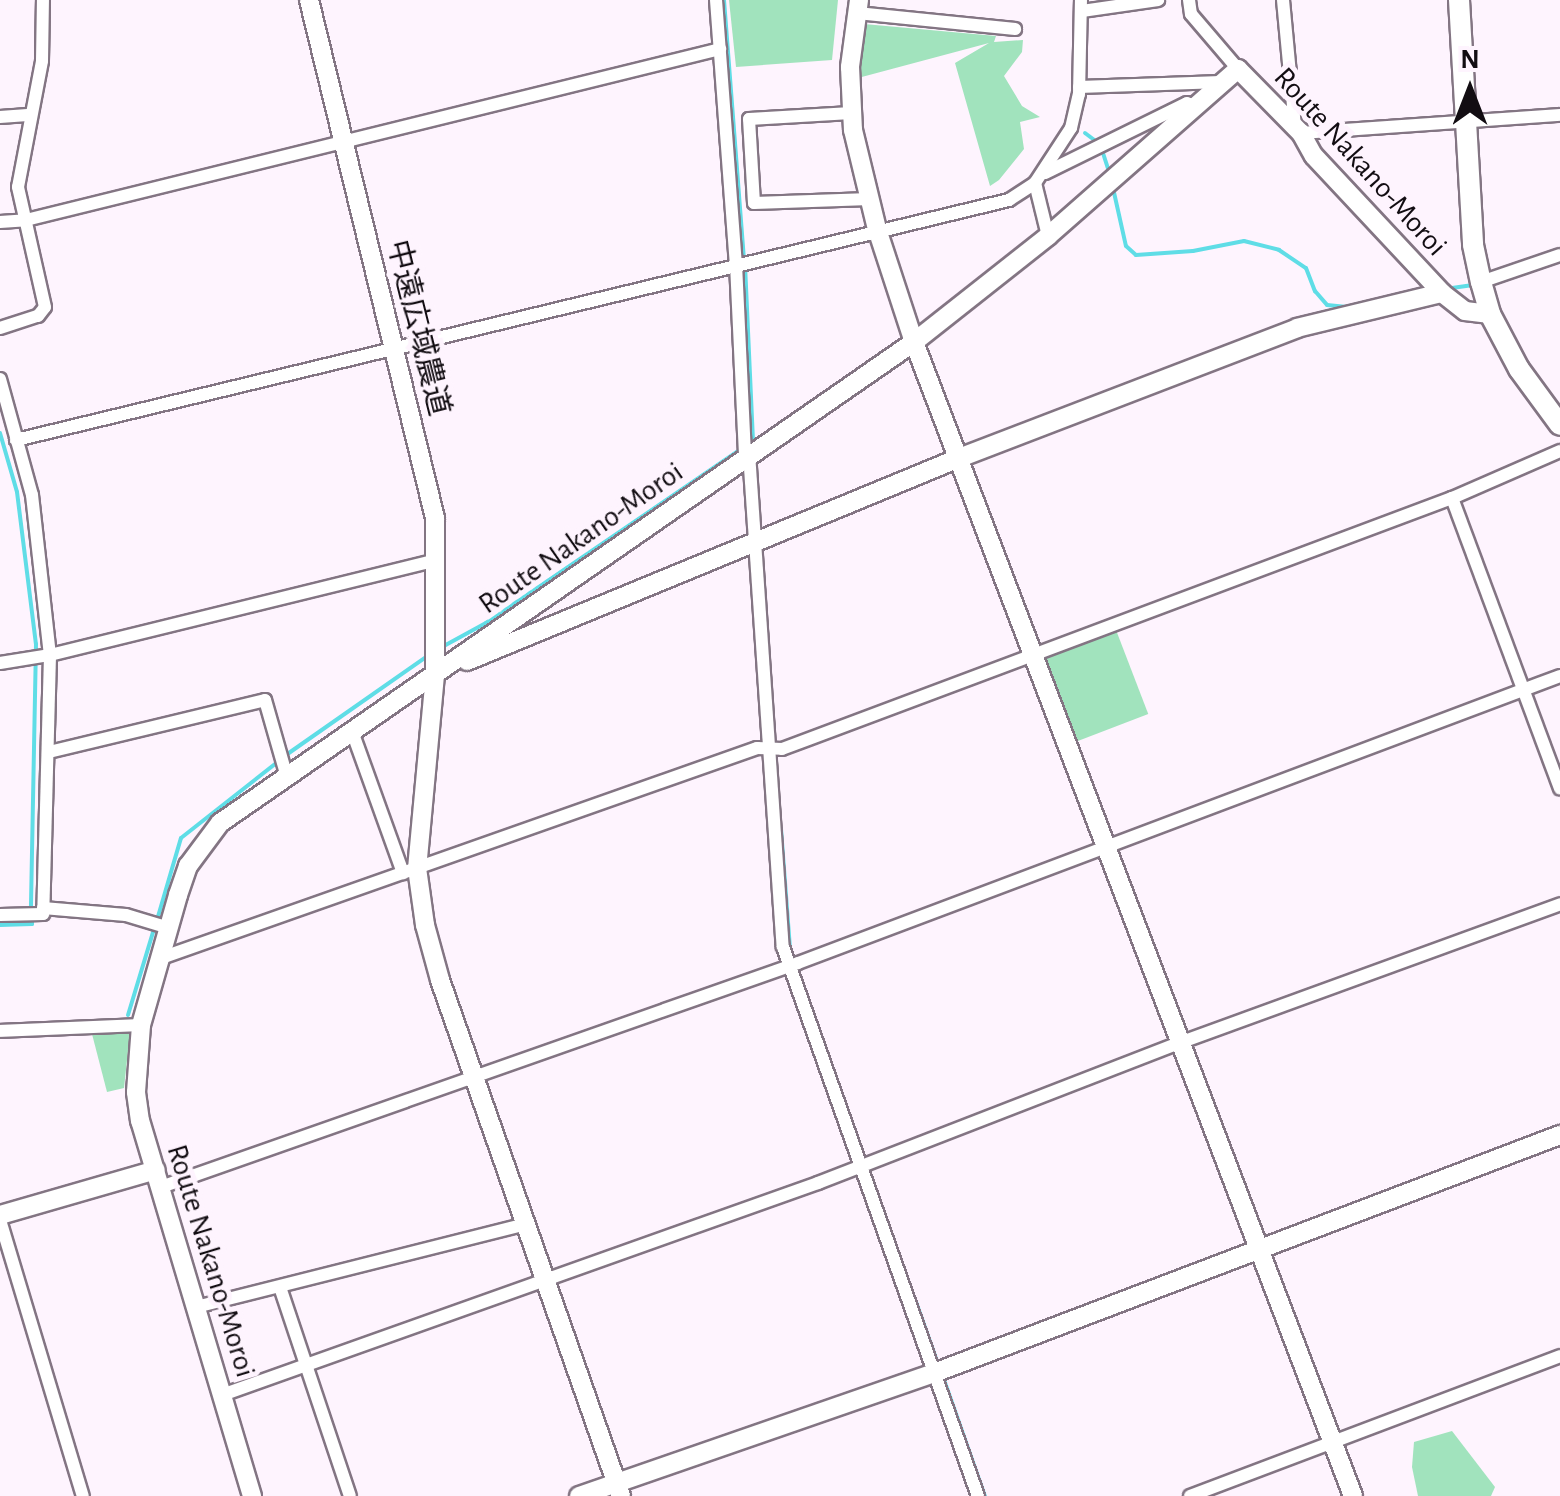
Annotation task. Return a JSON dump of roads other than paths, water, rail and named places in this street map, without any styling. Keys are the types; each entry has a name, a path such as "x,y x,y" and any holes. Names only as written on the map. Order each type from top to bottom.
{"main road":[{"path":"1459,0 1473,245 1480,282 1490,314 1519,369 1560,425"}],"street":[{"path":"0,328 38,316 45,307 18,187 42,61 43,0"},
{"name":"中遠広域農道","path":"309,0 429,486 438,560 434,675 410,871 473,1075 619,1489"},
{"path":"716,0 747,455 793,965 860,1167 978,1496"},
{"path":"1048,236 1039,179 1071,128 1079,87 1082,6 1158,0"},
{"path":"1079,87 1231,76 1192,14 1189,0"},
{"path":"1284,0 1298,130 1560,116"},
{"path":"1015,29 858,6 850,67 851,113 870,199 914,342 1353,1496"},
{"path":"0,222 26,220 720,50"},
{"name":"Route Nakano-Moroi","path":"252,1496 136,1092 142,1024 188,866 220,823 914,342 1048,236 1231,76 1298,130 1314,156 1442,293 1466,311 1490,314"},
{"path":"16,440 1009,200 1039,179 1187,103 1197,107"},
{"path":"851,113 749,119 754,203 870,199"},
{"path":"0,117 31,114"},
{"path":"1480,282 1560,254"},
{"path":"434,675 959,458 1296,328 1442,293"},
{"path":"0,379 42,558 50,655 43,914 0,915"},
{"path":"160,958 758,748 775,749 1452,498 1560,451"},
{"path":"1452,498 1560,788"},
{"path":"0,663 50,655 438,560"},
{"path":"83,1496 0,1217 158,1178 793,965 1560,676"},
{"path":"50,752 266,700 287,777"},
{"path":"353,734 410,871"},
{"path":"222,1395 860,1167 1179,1043 1560,904"},
{"path":"43,908 126,916 169,928"},
{"path":"0,1031 142,1024"},
{"path":"579,1496 619,1489 934,1374 1560,1135"},
{"path":"196,1307 527,1224"},
{"path":"280,1287 350,1496"},
{"path":"1190,1496 1560,1356"}],"waterway":[{"path":"724,0 744,259"},
{"path":"1085,133 1097,142"},
{"path":"1102,150 1110,174"},
{"path":"1113,188 1126,246 1136,255 1193,251 1244,241 1279,250 1306,268 1315,291 1327,305 1347,307"},
{"path":"442,647 486,623 753,441 745,268"},
{"path":"1445,289 1475,285"},
{"path":"0,433 17,492 36,644 31,909"},
{"path":"286,755 430,654"},
{"path":"157,920 181,838 279,761"},
{"path":"781,829 790,950"},
{"path":"0,925 32,924 32,919"},
{"path":"128,1015 154,929"},
{"path":"916,1302 938,1364"},
{"path":"943,1377 985,1496"}]}
